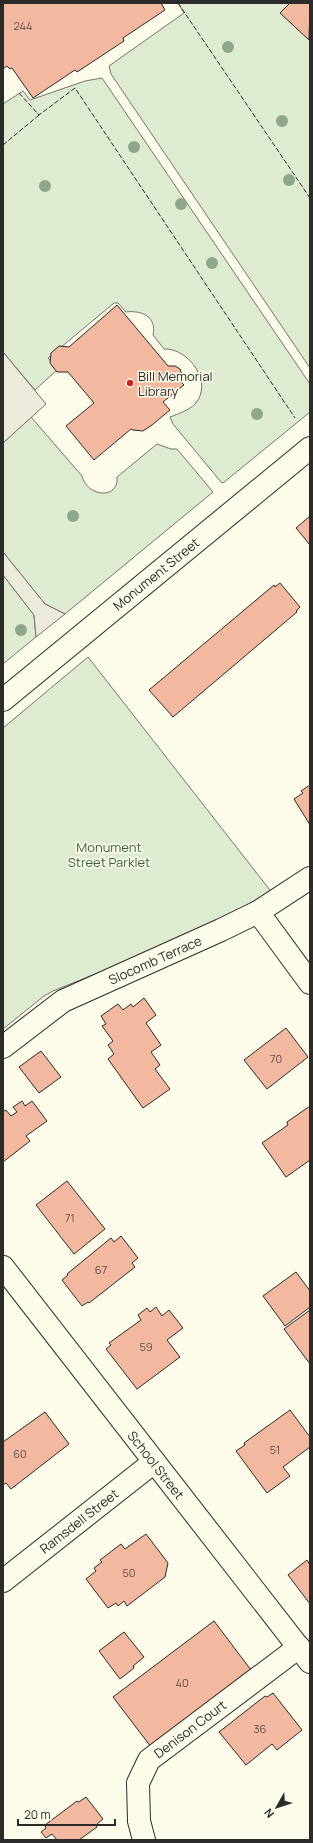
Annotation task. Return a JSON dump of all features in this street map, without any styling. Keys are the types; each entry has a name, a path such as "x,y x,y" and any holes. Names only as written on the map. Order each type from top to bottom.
{"street":[{"name":"Monument Street","path":"3,700 310,448"},
{"name":"Slocomb Terrace","path":"3,1047 63,1001 258,912 310,878"},
{"path":"258,912 310,983"},
{"name":"School Street","path":"3,1267 304,1655"},
{"name":"Ramsdell Street","path":"3,1581 154,1462"},
{"name":"Denison Court","path":"144,1840 138,1821 138,1783 149,1760 304,1655"}],"green space":[{"path":"178,3 310,3 310,368 111,74 109,66 184,13"},
{"path":"102,78 310,384 310,412 223,483 173,424 170,417 193,406 200,396 202,386 196,368 190,360 182,354 173,350 164,349 153,335 153,324 147,316 138,312 126,312 118,303 114,303 48,358 57,370 35,390 3,352 3,104 23,91 30,100 85,81"},
{"path":"31,417 82,476 85,483 96,492 102,493 113,490 117,477 157,444 171,449 177,449 213,492 65,614 45,604 3,552 3,443"},
{"path":"3,575 34,615 36,637 3,664"},
{"name":"Monument Street Parklet","path":"88,657 273,894 192,935 53,991 44,996 3,1029 3,728"}],"shaded area":[{"path":"3,352 46,404 3,443"},
{"path":"3,552 45,604 65,614 36,637 34,615 3,575"}],"building":[{"path":"3,3 161,3 165,10 123,38 124,41 77,72 75,70 33,98 12,68 10,69 7,66 3,69"},
{"path":"290,3 310,3 309,40 280,13"},
{"name":"Bill Memorial Library","path":"117,305 168,366 175,366 180,369 182,375 181,382 184,385 163,402 170,410 152,425 143,431 131,429 94,460 66,426 94,403 68,372 57,372 50,363 51,353 59,346 69,347"},
{"path":"310,516 310,545 296,528"},
{"path":"280,583 300,607 296,611 297,612 173,717 149,690 274,585 275,587"},
{"path":"310,785 310,825 294,799 303,793 301,791"},
{"path":"144,998 156,1015 146,1023 161,1045 151,1052 160,1065 155,1069 170,1089 143,1108 108,1059 114,1054 108,1045 113,1041 102,1026 106,1024 101,1016 118,1004 123,1010 131,1004 133,1007"},
{"path":"286,1028 308,1057 267,1089 244,1060"},
{"path":"41,1051 61,1077 39,1093 19,1067"},
{"path":"22,1101 25,1106 32,1101 47,1121 26,1136 30,1141 3,1162 3,1112 6,1110 11,1116 17,1112 13,1107"},
{"path":"310,1106 310,1160 286,1177 262,1143 288,1125 287,1122"},
{"path":"67,1181 105,1229 74,1254 36,1205"},
{"path":"121,1236 138,1258 132,1263 135,1267 89,1303 88,1302 82,1306 62,1280 68,1275 67,1274 111,1238 114,1242"},
{"path":"296,1272 310,1291 310,1307 285,1326 263,1296"},
{"path":"156,1307 162,1316 169,1310 183,1328 167,1340 180,1357 137,1389 106,1349 111,1345 109,1343 141,1320 138,1315 147,1308 150,1312"},
{"path":"310,1310 310,1364 284,1329"},
{"path":"290,1410 310,1437 310,1447 283,1467 290,1476 267,1493 236,1451 245,1445 244,1443"},
{"path":"45,1412 69,1444 11,1489 6,1483 3,1485 3,1442"},
{"path":"146,1534 168,1563 165,1577 127,1606 124,1601 118,1606 116,1603 108,1608 86,1579 96,1571 94,1568 102,1562 100,1560 121,1544 125,1549"},
{"path":"307,1560 310,1565 310,1604 288,1575"},
{"path":"214,1621 251,1670 151,1747 113,1697"},
{"path":"124,1632 144,1657 133,1666 134,1668 120,1679 99,1651"},
{"path":"273,1693 302,1730 277,1750 272,1744 246,1765 219,1732 265,1696 267,1697"},
{"path":"86,1797 103,1819 96,1825 97,1827 79,1840 57,1840 52,1834 46,1838 41,1832 46,1828 45,1825 77,1801 79,1802"}],"fence":[{"path":"178,3 310,198"},
{"path":"19,93 39,115 75,88 295,418"},
{"path":"3,145 39,115"}],"place":[{"name":"Bill Memorial Library","path":"130,383"}]}
